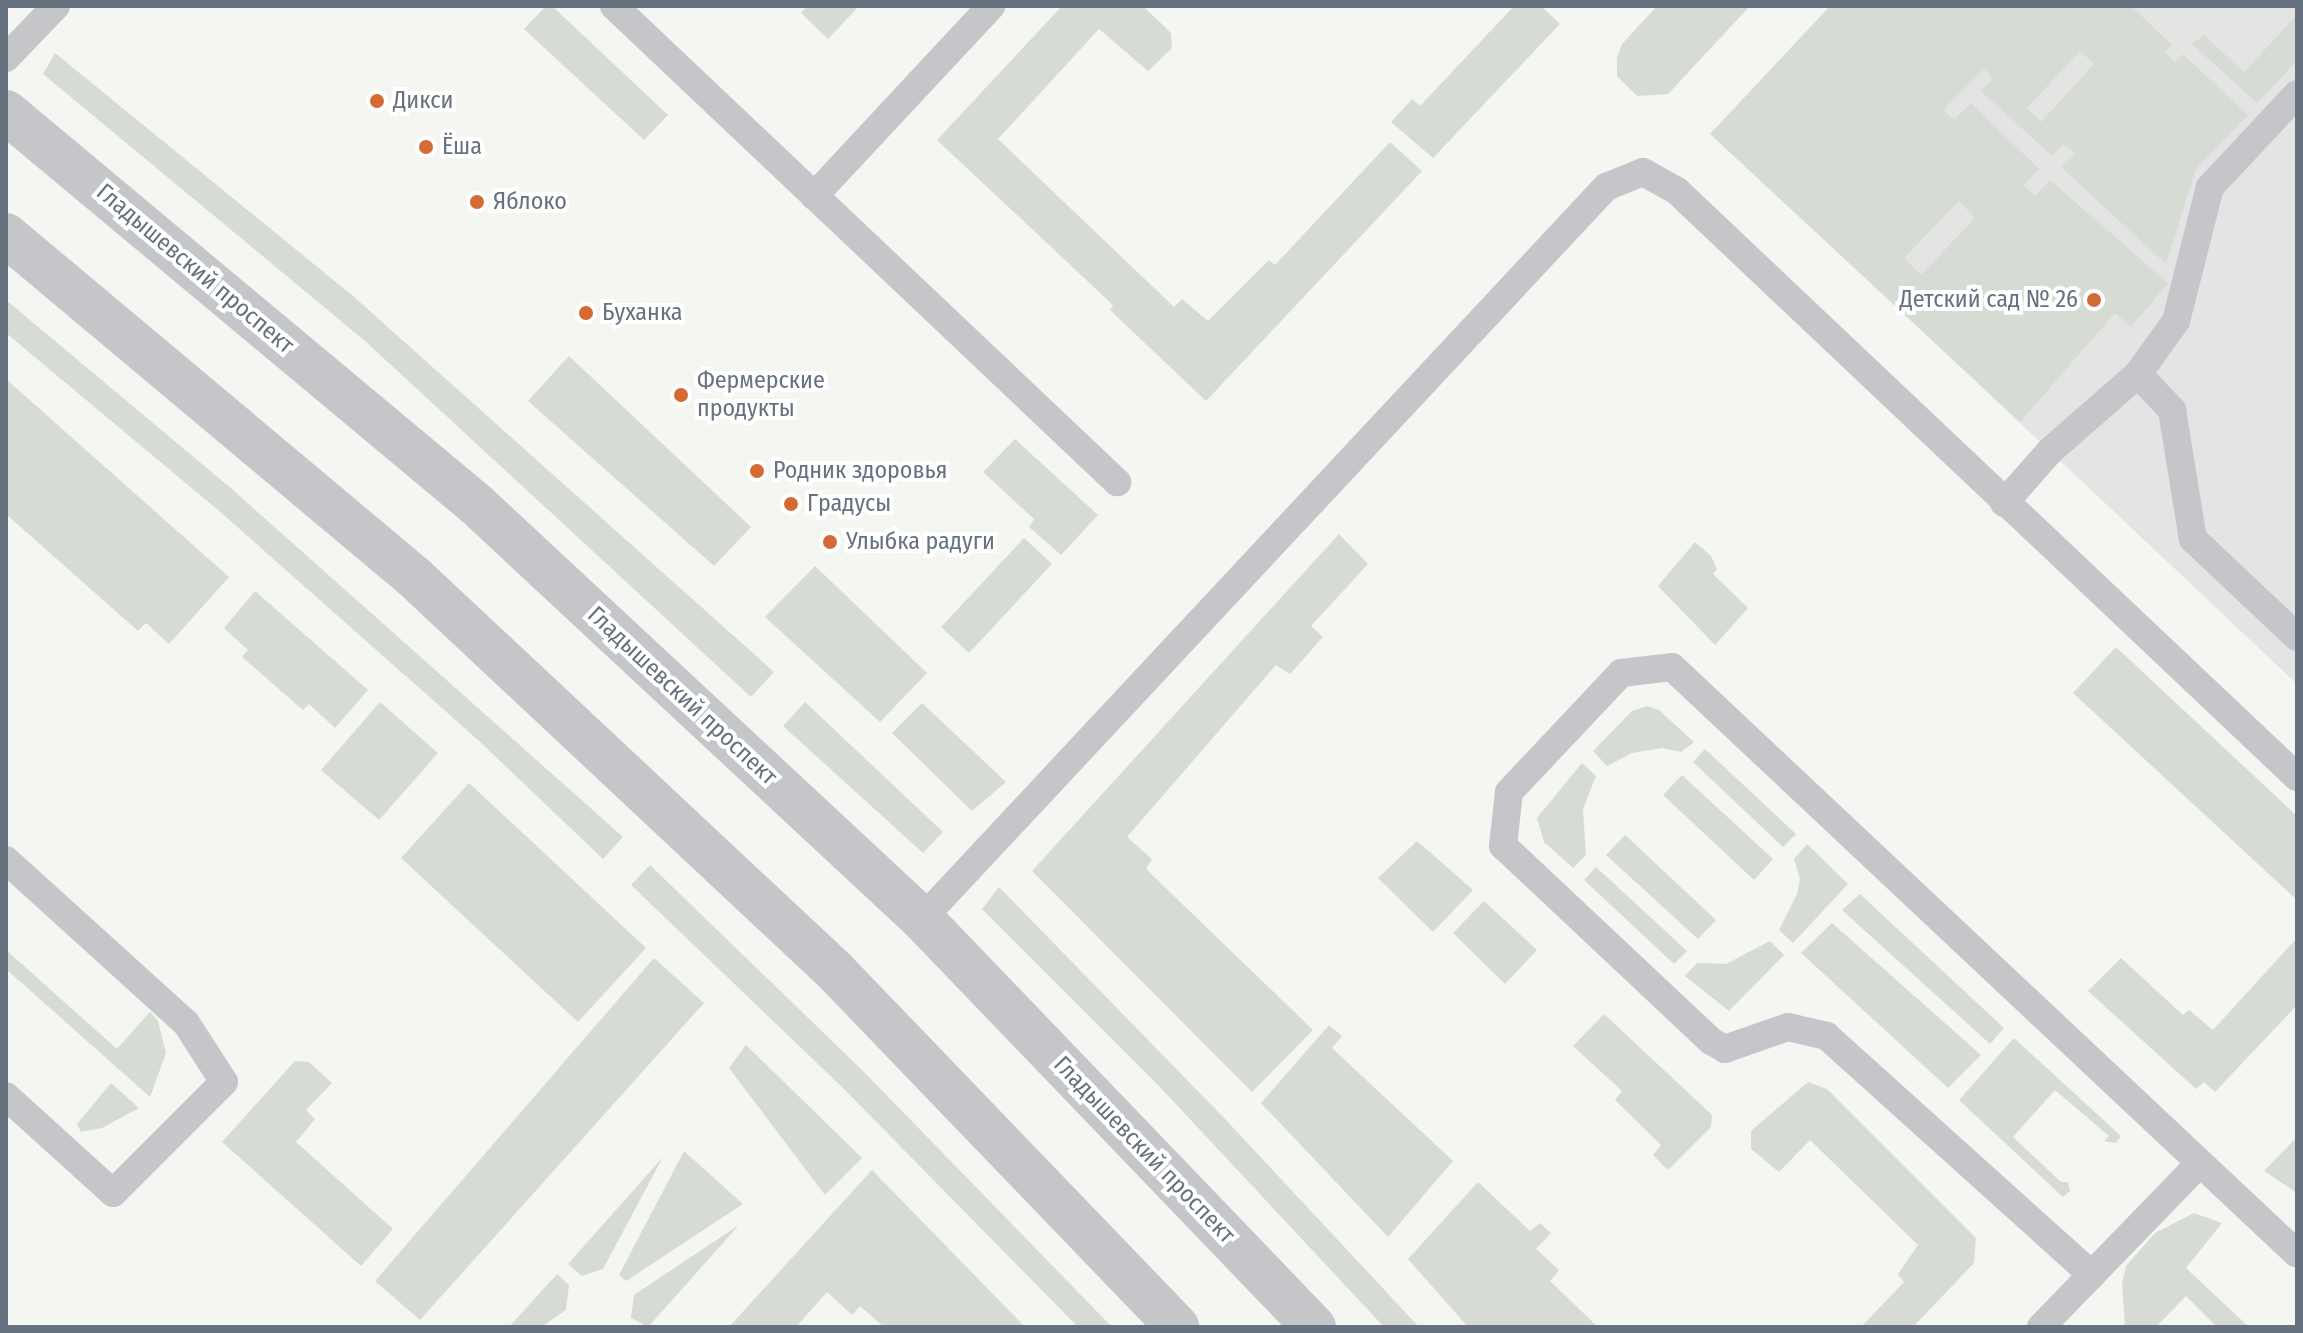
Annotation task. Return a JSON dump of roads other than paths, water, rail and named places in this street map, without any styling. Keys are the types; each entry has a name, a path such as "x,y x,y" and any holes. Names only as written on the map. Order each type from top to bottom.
{"street":[{"name":"Гладышевский проспект","path":"6,112 477,505 922,919 1314,1327"},
{"path":"6,235 165,364 437,599 834,970 1177,1327"}],"lane":[{"path":"6,58 56,6"},
{"path":"614,6 1117,482"},
{"path":"814,196 991,6"},
{"path":"2004,503 2050,451 2138,374 2176,321 2210,187 2297,94"},
{"path":"922,919 1606,187 1643,172 1677,191 2297,777"},
{"path":"2138,374 2172,410 2193,539 2297,637"},
{"path":"2092,1275 1827,1036 1788,1027 1725,1049 1711,1041 1503,846 1509,792 1621,673 1672,667 2297,1254"},
{"path":"6,860 186,1023 224,1082 113,1193 6,1096"},
{"path":"2054,1323 2092,1275 2199,1164"}],"place":[{"name":"Дикси","path":"377,101"},
{"name":"Ёша","path":"426,147"},
{"name":"Яблоко","path":"477,202"},
{"name":"Детский сад № 26","path":"2094,300"},
{"name":"Буханка","path":"586,313"},
{"name":"Фермерские продукты","path":"681,395"},
{"name":"Родник здоровья","path":"757,471"},
{"name":"Градусы","path":"791,504"},
{"name":"Улыбка радуги","path":"830,542"}]}
